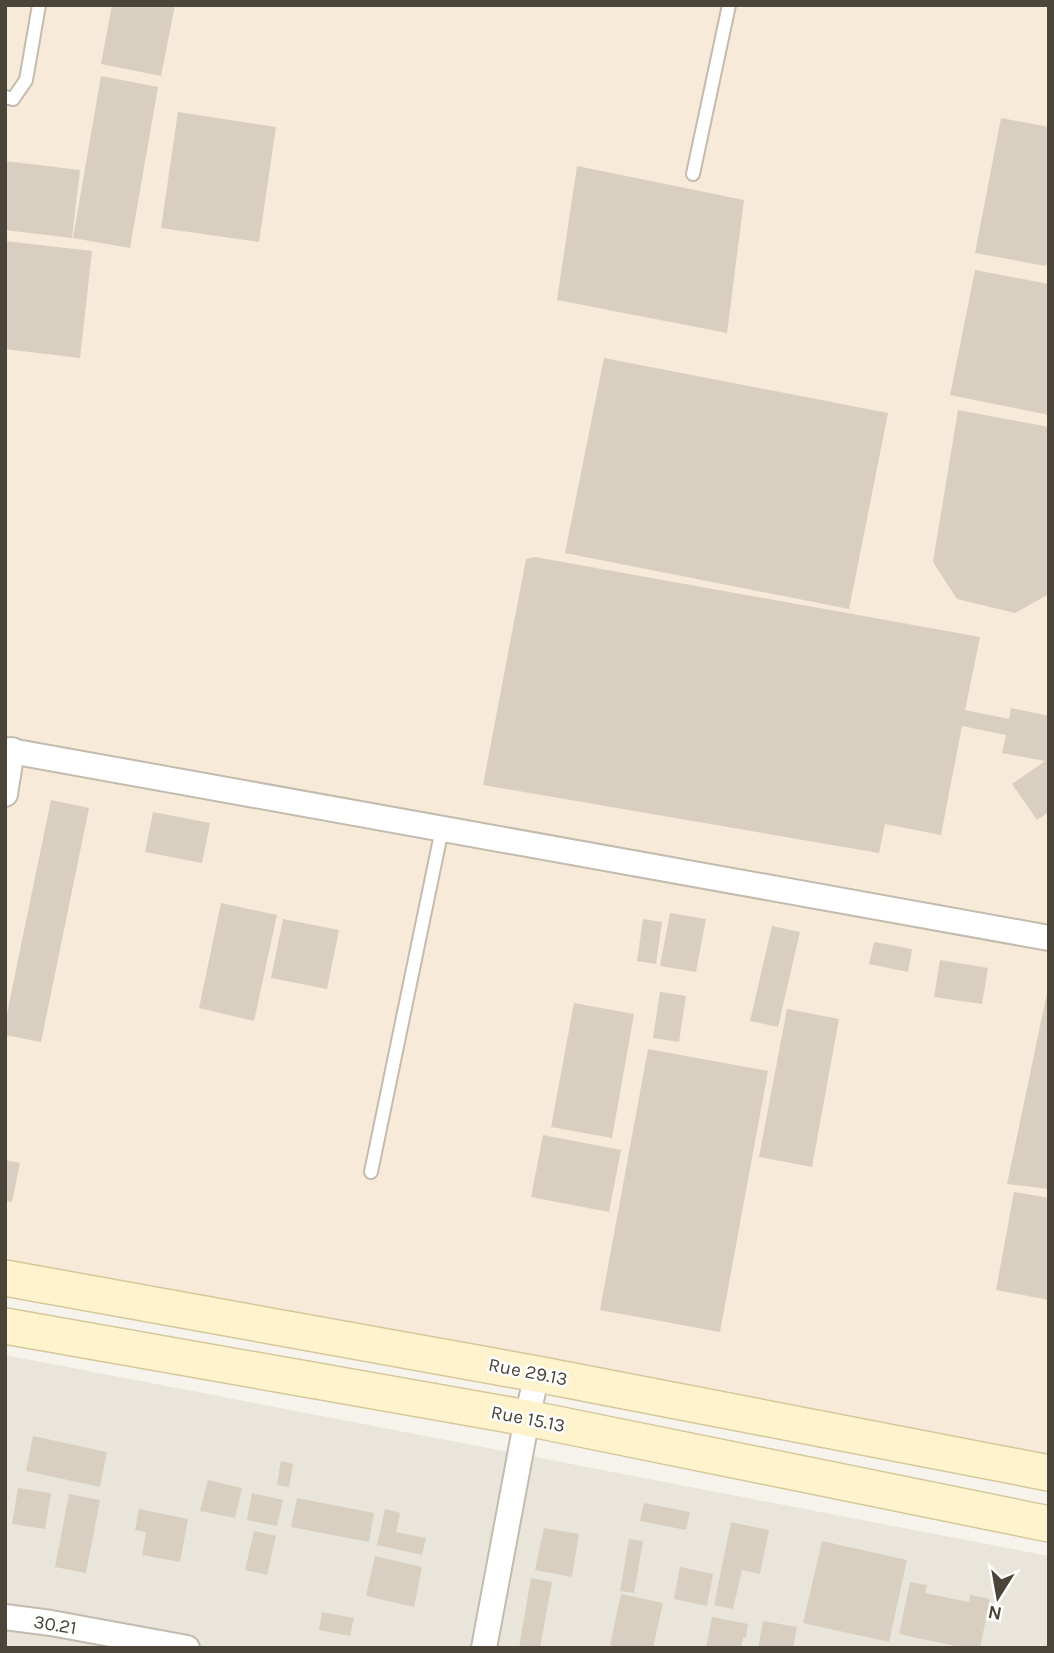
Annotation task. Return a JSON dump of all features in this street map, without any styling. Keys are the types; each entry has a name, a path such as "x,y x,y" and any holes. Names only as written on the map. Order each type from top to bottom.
{"main road":[{"name":"Rue 29.13","path":"5,1278 537,1374 1049,1473"},
{"name":"Rue 15.13","path":"5,1326 527,1418 1049,1524"}],"street":[{"path":"5,794 9,750 1049,939"},
{"path":"484,1648 537,1374"},
{"name":"30.21","path":"5,1617 187,1648"}],"lane":[{"path":"5,97 13,99 26,80 39,5"},
{"path":"693,174 729,5"},
{"path":"371,1172 442,828"}],"shaded area":[{"path":"5,5 1049,5 1049,1473 5,1278"},
{"path":"5,1355 1049,1556 1049,1648 5,1648"}],"building":[{"path":"112,5 175,5 161,76 101,64"},
{"path":"101,76 158,87 130,248 73,238"},
{"path":"178,112 276,127 259,242 161,228"},
{"path":"1001,118 1049,127 1049,254 1046,266 975,253"},
{"path":"5,161 80,170 72,238 5,230"},
{"path":"577,166 744,200 727,333 557,300"},
{"path":"5,241 92,251 80,358 5,349"},
{"path":"975,270 1049,284 1049,415 950,395"},
{"path":"604,358 888,413 849,609 565,553"},
{"path":"958,410 1049,427 1049,594 1015,613 957,599 933,562"},
{"path":"535,557 980,637 965,710 1009,719 1011,708 1049,716 1049,812 1037,820 1012,784 1045,761 1002,753 1006,735 962,726 941,835 885,824 879,853 483,785 526,559"},
{"path":"51,800 89,808 41,1042 5,1035 5,1023"},
{"path":"153,812 210,823 202,863 145,852"},
{"path":"221,903 277,915 254,1021 199,1008"},
{"path":"670,913 706,919 696,972 660,966"},
{"path":"283,919 339,930 327,989 271,978"},
{"path":"643,919 662,922 656,964 637,961"},
{"path":"772,926 800,932 778,1027 750,1021"},
{"path":"874,942 912,949 908,972 869,964"},
{"path":"940,960 988,968 982,1004 934,997"},
{"path":"1049,988 1049,1189 1007,1184"},
{"path":"660,992 686,996 679,1042 653,1038"},
{"path":"574,1003 634,1014 612,1138 551,1127"},
{"path":"787,1009 839,1019 812,1167 759,1157"},
{"path":"648,1049 768,1071 720,1332 600,1310"},
{"path":"543,1135 621,1150 609,1212 531,1197"},
{"path":"5,1160 20,1163 12,1202 5,1201"},
{"path":"1014,1192 1049,1198 1049,1300 996,1290"},
{"path":"33,1436 107,1452 100,1487 26,1471"},
{"path":"281,1461 293,1464 289,1487 277,1485"},
{"path":"208,1480 242,1488 235,1518 200,1511"},
{"path":"18,1488 51,1493 45,1529 12,1524"},
{"path":"252,1493 283,1500 277,1526 247,1520"},
{"path":"69,1494 100,1500 86,1573 55,1567"},
{"path":"297,1498 374,1513 369,1542 291,1527"},
{"path":"644,1503 690,1512 686,1530 640,1521"},
{"path":"139,1509 188,1519 180,1562 142,1555 146,1532 135,1530"},
{"path":"385,1509 400,1513 396,1532 426,1538 422,1555 377,1545"},
{"path":"731,1522 769,1530 760,1574 742,1570 733,1609 714,1605"},
{"path":"544,1528 579,1534 572,1577 535,1570"},
{"path":"254,1531 276,1536 267,1575 245,1570"},
{"path":"629,1539 643,1541 634,1593 620,1591"},
{"path":"822,1541 907,1560 889,1642 803,1623"},
{"path":"375,1556 422,1567 414,1607 366,1596"},
{"path":"680,1567 713,1574 707,1606 674,1599"},
{"path":"531,1578 552,1582 540,1648 519,1648"},
{"path":"910,1582 927,1585 925,1593 969,1602 970,1595 990,1599 980,1648 965,1648 899,1634"},
{"path":"621,1594 663,1603 653,1648 622,1648 610,1645"},
{"path":"322,1612 354,1618 350,1636 319,1630"},
{"path":"712,1617 748,1624 741,1648 706,1648"},
{"path":"763,1621 797,1627 793,1648 758,1648"}]}
